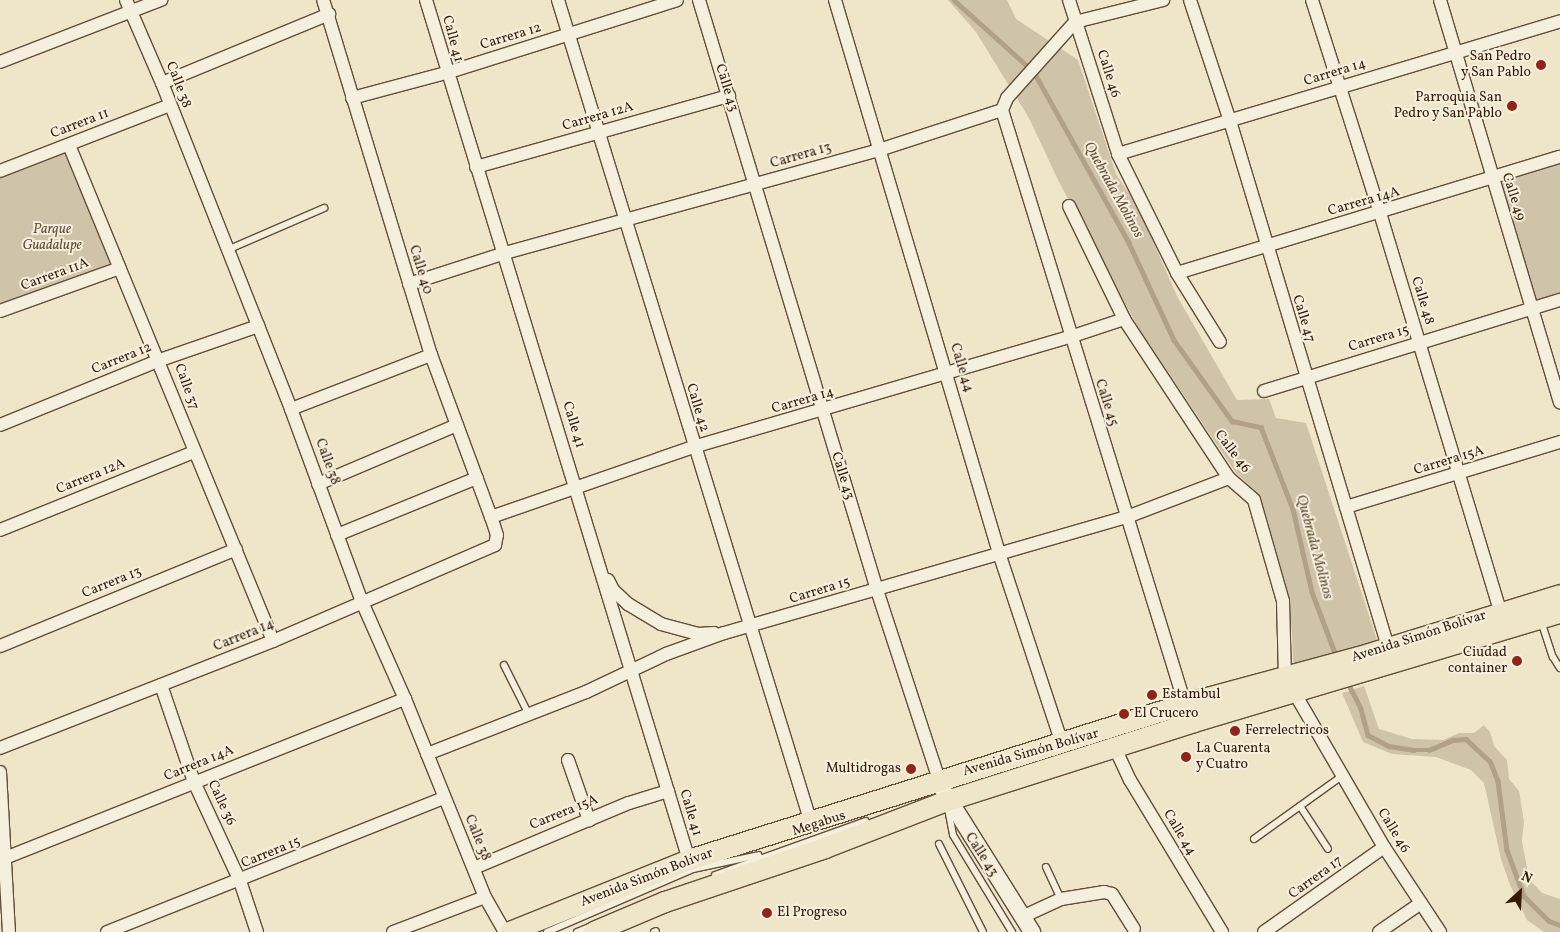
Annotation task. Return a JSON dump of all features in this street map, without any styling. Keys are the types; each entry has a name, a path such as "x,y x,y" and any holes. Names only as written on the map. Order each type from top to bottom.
{"main road":[{"name":"Avenida Simón Bolívar","path":"1363,664 1388,647 1500,611 1560,595"},
{"name":"Avenida Simón Bolívar","path":"510,932 689,860 1185,704 1289,684 1540,620 1560,613"},
{"name":"Avenida Simón Bolívar","path":"594,932 618,928 665,902 825,848 947,801 1115,748 1289,684"},
{"path":"947,801 1062,743"}],"street":[{"path":"0,62 128,5 161,0"},
{"name":"Calle 40","path":"324,0 352,98 431,354 497,535 495,545"},
{"name":"Calle 41","path":"426,0 446,73 505,253 599,562 629,670 689,860"},
{"name":"Calle 42","path":"558,0 693,447 811,823"},
{"name":"Carrera 12","path":"352,98 446,73 677,0"},
{"name":"Calle 43","path":"699,0 877,590 939,780 947,801 1032,932"},
{"name":"Calle 44","path":"835,0 999,553 1062,743"},
{"name":"Calle 46","path":"1068,0 1118,154 1177,272 1220,342"},
{"path":"1002,110 1022,81 1075,22 1163,0"},
{"name":"Calle 47","path":"1190,0 1230,121 1265,245 1388,647"},
{"name":"Calle 48","path":"1312,0 1380,214 1456,474 1500,611"},
{"name":"Calle 49","path":"1440,0 1491,178 1533,308 1560,403"},
{"name":"Calle 38","path":"128,5 162,83 291,409 362,602 405,699 485,897 505,932"},
{"path":"162,83 329,14"},
{"name":"Carrera 14","path":"1118,154 1560,20"},
{"name":"Carrera 12A","path":"476,168 729,96"},
{"name":"Carrera 11","path":"0,171 170,105"},
{"name":"Carrera 13","path":"409,284 505,253 879,150 1002,110"},
{"name":"Calle 45","path":"1002,110 1070,338 1185,704"},
{"name":"Calle 37","path":"69,145 160,360 194,452 273,641"},
{"name":"Carrera 14A","path":"1177,272 1265,245 1380,214 1560,157"},
{"name":"Calle 46","path":"1069,206 1124,318 1229,478 1254,500 1283,601 1289,684 1384,847 1440,932"},
{"name":"Carrera 11A","path":"0,311 120,268"},
{"name":"Carrera 15","path":"1264,391 1560,300"},
{"name":"Carrera 14","path":"491,517 693,447 1070,338 1124,318"},
{"name":"Carrera 12","path":"0,425 160,360 258,326"},
{"path":"291,409 431,354"},
{"path":"318,484 457,425"},
{"name":"Carrera 15A","path":"1346,507 1560,442"},
{"name":"Carrera 12A","path":"0,530 194,452"},
{"path":"337,535 477,478"},
{"name":"Carrera 15","path":"427,754 529,715 629,670 724,633 750,628 999,553 1127,517 1229,478"},
{"name":"Carrera 14","path":"0,748 273,641 362,602 488,551 495,545"},
{"name":"Carrera 13","path":"0,646 236,549"},
{"path":"599,562 613,590 651,618 698,634 724,633"},
{"name":"Calle 36","path":"162,685 194,782 240,881 257,932"},
{"name":"Carrera 14A","path":"2,859 405,699"},
{"name":"Calle 44","path":"1115,748 1130,780 1222,932"},
{"path":"568,760 589,820"},
{"path":"0,772 2,859 9,932"},
{"name":"Carrera 15A","path":"474,868 589,820 668,791"},
{"name":"Carrera 15","path":"107,932 240,881 444,798"},
{"name":"Carrera 17","path":"1264,932 1279,928 1384,847"},
{"path":"1022,917 1061,899 1104,892 1112,894 1134,929"},
{"path":"393,932 485,897"},
{"path":"1378,932 1421,903"}],"lane":[{"path":"228,250 324,208"},
{"path":"1540,620 1553,657 1560,668"},
{"path":"504,664 529,715"},
{"path":"1254,839 1342,776"},
{"path":"947,801 953,835 1012,932"},
{"path":"1300,806 1328,849"},
{"name":"Megabus","path":"706,878 780,850 866,822"},
{"path":"939,844 983,932"},
{"name":"Megabus","path":"547,932 692,869 780,850"},
{"path":"1046,867 1061,899"},
{"path":"578,932 697,882"}],"green space":[{"path":"948,0 1007,0 1016,19 1078,60 1116,174 1138,207 1177,296 1237,400 1269,399 1276,418 1306,423 1377,640 1294,674 1290,600 1260,495 1236,473 1139,329 1059,182 1029,118 976,32"},
{"name":"Parque Guadalupe","path":"69,145 120,268 0,311 0,171"},
{"path":"1560,157 1560,300 1533,308 1491,178"},
{"path":"1364,686 1379,729 1412,739 1443,740 1459,733 1474,733 1484,725 1490,732 1494,746 1507,760 1509,779 1519,791 1524,822 1522,841 1529,879 1542,893 1560,899 1560,932 1544,932 1527,920 1510,885 1501,859 1484,783 1471,770 1436,757 1392,754 1363,742 1342,693"}],"waterway":[{"name":"Quebrada Molinos","path":"954,0 1034,72 1129,243 1174,340 1232,421 1261,427 1293,509 1312,592 1337,658"},
{"name":"Quebrada Molinos","path":"1347,681 1361,709 1368,735 1389,746 1414,750 1429,750 1453,740 1466,739 1490,761 1498,781 1507,850 1524,896 1549,921 1560,925"}],"place":[{"name":"San Pedro y San Pablo","path":"1541,65"},
{"name":"Parroquia San Pedro y San Pablo","path":"1512,106"},
{"name":"Ciudad container","path":"1517,661"},
{"name":"Estambul","path":"1152,695"},
{"name":"El Crucero","path":"1124,714"},
{"name":"Ferrelectricos","path":"1235,731"},
{"name":"La Cuarenta y Cuatro","path":"1186,757"},
{"name":"Multidrogas","path":"911,769"},
{"name":"El Progreso","path":"767,913"}]}
